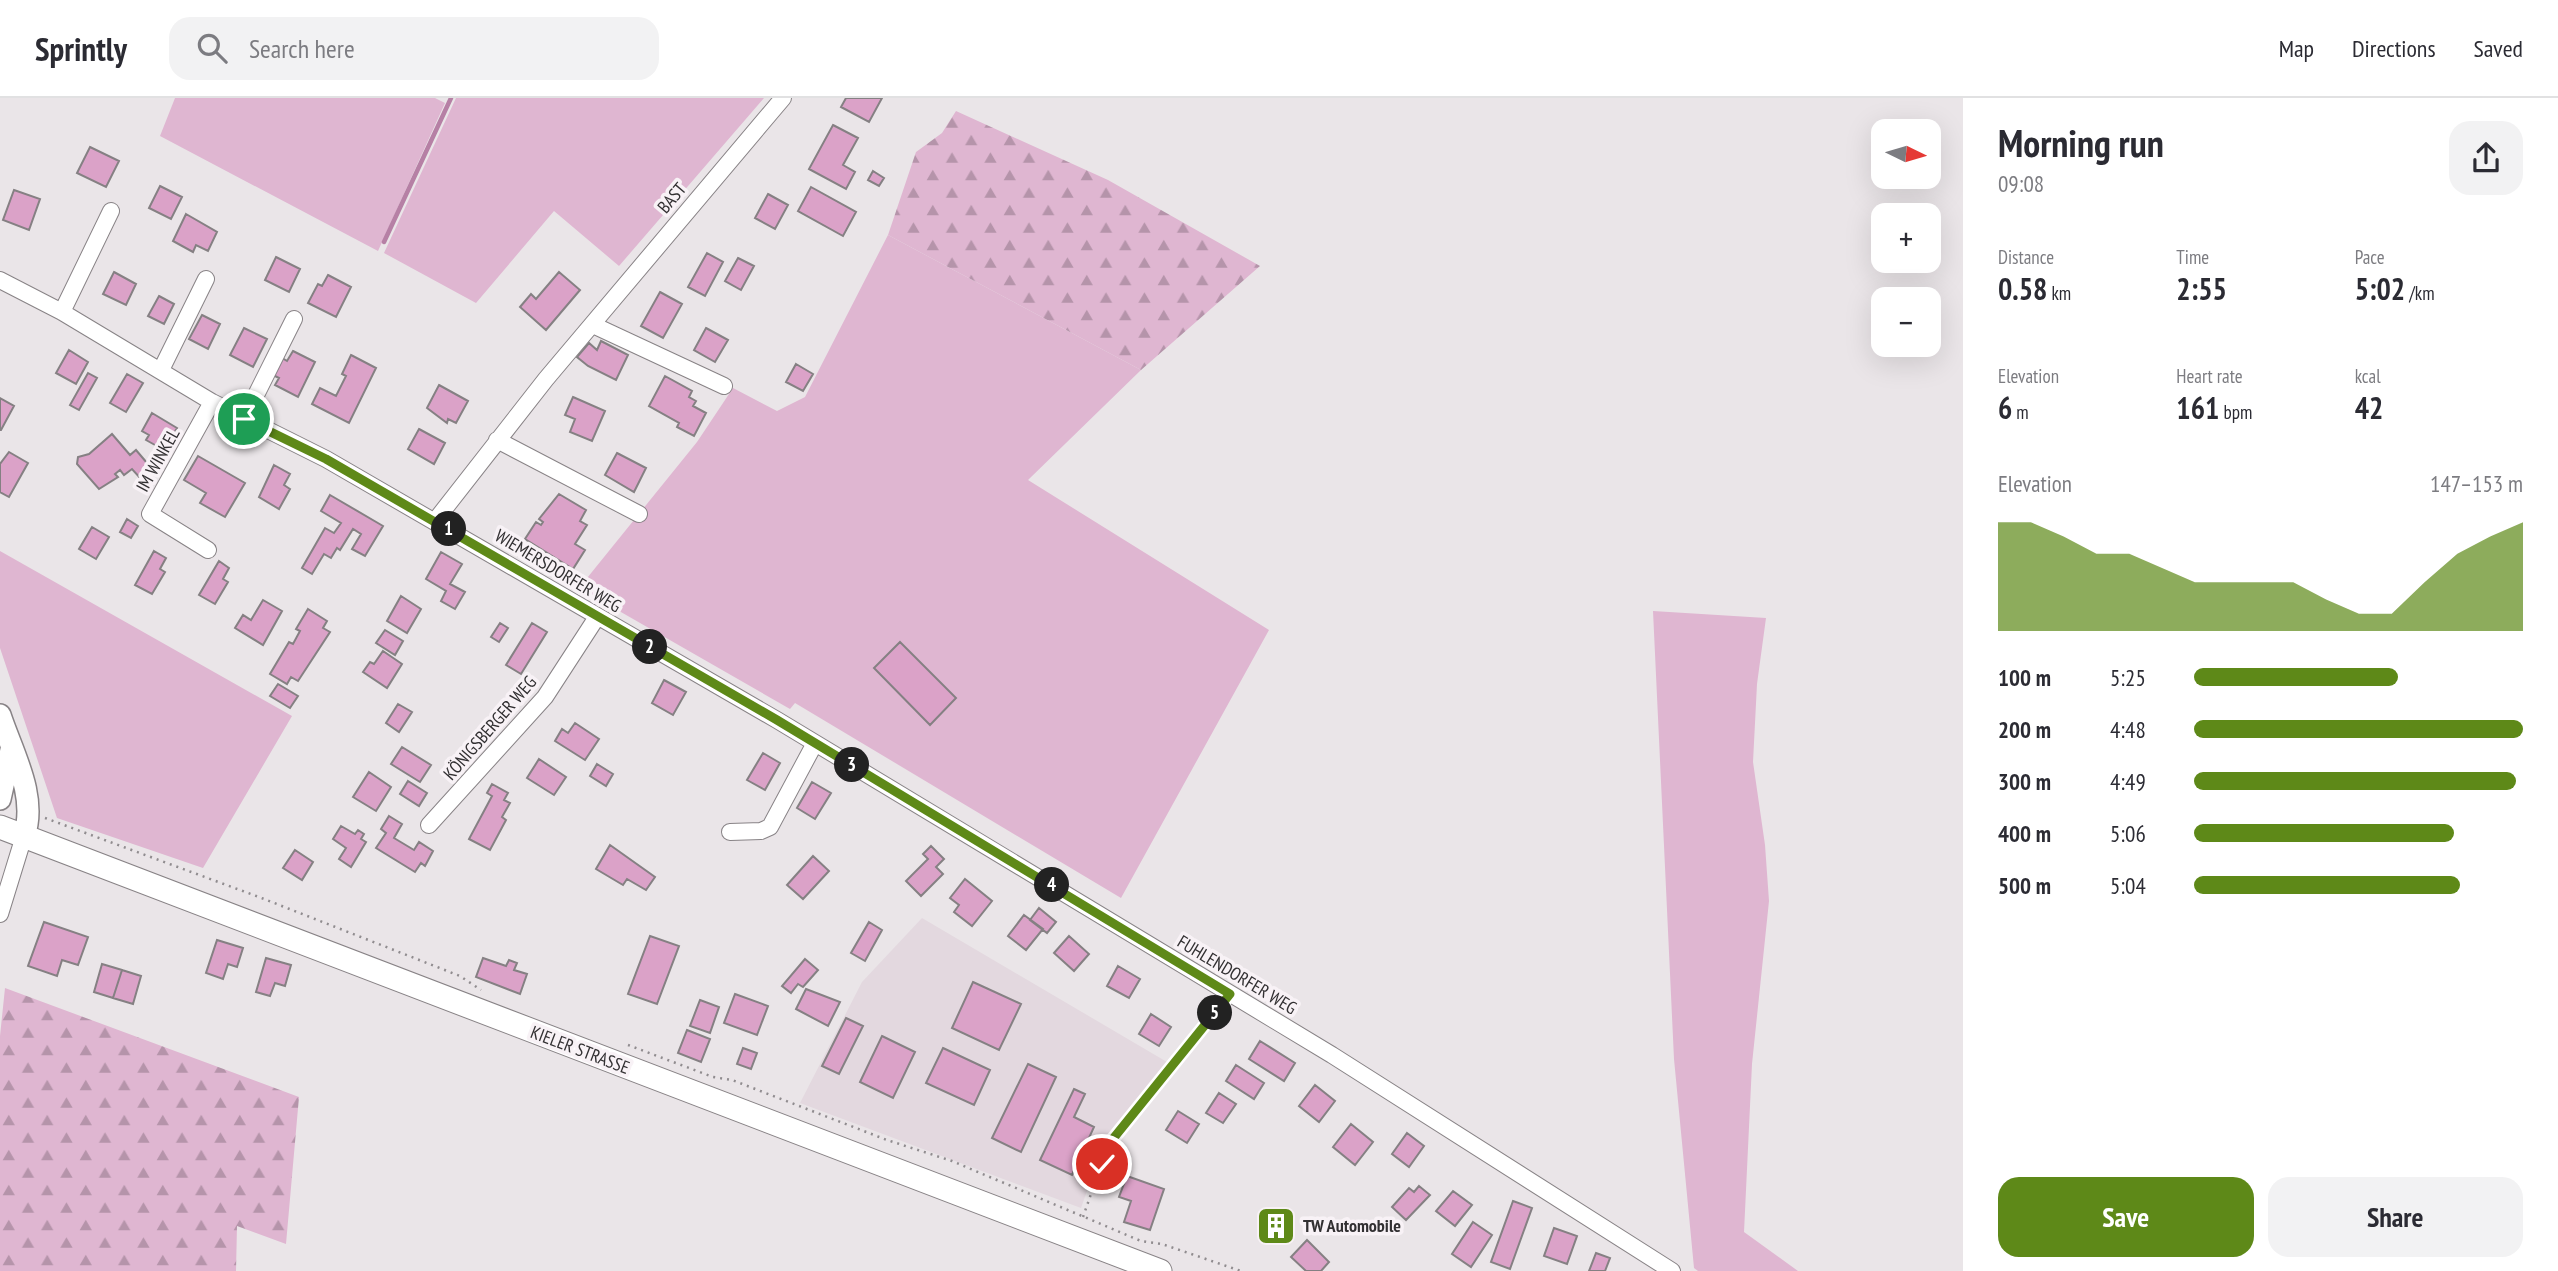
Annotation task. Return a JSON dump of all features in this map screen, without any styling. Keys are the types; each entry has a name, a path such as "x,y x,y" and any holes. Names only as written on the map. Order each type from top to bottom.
{"main road":[{"name":"KIELER STRASSE","path":"0,827 1160,1271"}],"street":[{"name":"BAST","path":"435,521 497,440 783,98"},
{"path":"62,312 111,211"},
{"path":"161,370 206,279"},
{"name":"WIEMERSDORFER WEG","path":"0,280 62,312 212,402 326,459 777,720"},
{"path":"244,419 294,319"},
{"path":"593,325 724,386"},
{"name":"IM WINKEL","path":"208,550 150,514 212,402"},
{"path":"497,440 639,514"},
{"name":"KÖNIGSBERGER WEG","path":"429,825 545,697 597,617"},
{"path":"0,715 27,792 29,813 0,914"},
{"name":"FUHLENDORFER WEG","path":"777,720 1230,994 1672,1271"},
{"path":"730,832 761,831 770,827 815,744"},
{"path":"0,799 11,750"}],"lane":[{"path":"1142,1104 1230,994"}],"path":[{"path":"29,813 259,897 460,976 484,991"},
{"path":"624,1044 713,1077 732,1080 887,1140 952,1161 1142,1241 1162,1244 1241,1271"},
{"path":"1083,1217 1108,1145 1142,1104"}],"shaded area":[{"path":"922,918 1167,1062 1104,1143 1081,1208 800,1103 862,982"}],"green space":[{"path":"175,98 435,98 445,103 378,251 160,136"},
{"path":"456,98 764,98 619,266 554,211 476,303 384,253"},
{"path":"956,111 1108,180 1260,266 1141,370 888,235 916,152 942,133"},
{"path":"888,235 1141,370 1028,480 1269,630 1121,898 795,703 790,709 579,588 697,442 733,388 777,411 805,397"},
{"path":"0,551 292,716 203,868 57,818 0,648"},
{"path":"1653,611 1766,618 1757,684 1753,762 1765,845 1769,901 1752,1064 1744,1232 1798,1271 1698,1271 1694,1268 1674,1059"},
{"path":"5,988 299,1097 286,1244 237,1226 236,1271 0,1271 0,1036"}],"building":[{"path":"846,98 882,98 869,122 841,107"},
{"path":"833,125 858,138 843,165 855,172 846,189 809,169"},
{"path":"90,147 119,161 106,187 77,173"},
{"path":"873,171 884,178 879,186 868,180"},
{"path":"160,186 182,197 171,219 149,208"},
{"path":"811,187 856,212 843,236 798,211"},
{"path":"14,190 40,199 29,230 3,220"},
{"path":"768,194 788,205 775,229 755,218"},
{"path":"186,214 217,232 208,251 196,245 193,252 173,241"},
{"path":"707,253 723,262 705,296 688,287"},
{"path":"276,257 300,269 289,292 265,280"},
{"path":"738,258 754,266 741,290 725,281"},
{"path":"114,272 136,284 126,305 103,294"},
{"path":"559,272 580,290 546,330 520,307 531,294 536,299"},
{"path":"328,275 351,287 336,317 308,303 318,284 322,286"},
{"path":"660,292 682,304 663,338 641,326"},
{"path":"159,296 174,304 164,324 148,316"},
{"path":"202,315 220,324 208,349 189,339"},
{"path":"244,328 267,339 253,367 230,355"},
{"path":"706,328 728,340 715,362 694,350"},
{"path":"601,341 628,355 616,380 588,366 577,357 589,343 597,350"},
{"path":"69,350 88,362 76,384 56,373"},
{"path":"293,351 315,362 298,397 275,385 279,378 273,375 282,358 287,361"},
{"path":"351,355 376,368 349,423 312,404 320,388 336,396 346,376 342,374"},
{"path":"796,364 813,374 803,391 786,382"},
{"path":"88,373 97,378 79,410 70,405"},
{"path":"127,374 143,383 126,412 110,403"},
{"path":"665,376 692,391 689,397 696,401 693,406 706,413 694,436 677,427 679,423 649,406"},
{"path":"439,385 468,401 456,423 448,419 447,423 427,408"},
{"path":"573,397 605,411 592,441 570,432 575,419 565,415"},
{"path":"0,398 14,406 1,430 0,430"},
{"path":"152,413 177,428 164,450 146,440 149,435 142,431"},
{"path":"419,429 445,443 434,464 408,449"},
{"path":"112,434 130,455 136,450 153,470 142,480 132,469 124,475 120,470 115,474 118,477 99,489 77,464 78,457 89,454"},
{"path":"9,452 28,463 9,497 0,492 0,464"},
{"path":"617,453 646,468 634,492 605,475"},
{"path":"198,456 245,483 225,517 200,503 206,493 184,480"},
{"path":"274,465 290,474 284,485 290,489 279,509 259,497"},
{"path":"559,494 586,510 580,521 587,525 575,544 585,550 573,569 525,539 536,522 541,525 543,522 539,519"},
{"path":"330,495 383,526 365,556 352,549 361,534 353,529 340,550 337,548 331,558 324,554 312,574 302,568 325,528 334,533 341,523 321,511"},
{"path":"127,519 138,526 131,538 120,532"},
{"path":"92,527 109,537 96,559 79,549"},
{"path":"154,551 166,558 160,569 165,572 152,594 135,585"},
{"path":"441,552 462,564 450,584 465,592 455,609 441,601 446,591 426,579"},
{"path":"219,561 229,568 223,579 228,582 215,604 199,595"},
{"path":"401,596 421,609 407,633 387,621"},
{"path":"263,600 282,611 263,645 235,628 243,615 251,620"},
{"path":"308,609 327,621 323,628 330,632 298,681 291,677 287,684 270,674 289,642 293,644 300,631 296,629"},
{"path":"500,623 508,628 499,642 491,637"},
{"path":"532,623 547,632 521,674 506,665"},
{"path":"385,630 403,641 395,655 376,643"},
{"path":"900,642 956,698 930,725 874,668"},
{"path":"383,651 402,664 387,688 363,672 370,662 374,664"},
{"path":"664,680 686,692 673,715 652,703"},
{"path":"278,684 298,696 290,708 270,696"},
{"path":"398,704 412,712 399,732 386,723"},
{"path":"575,723 599,739 585,760 555,741 562,729 568,733"},
{"path":"402,747 431,765 420,782 391,764"},
{"path":"763,753 780,763 765,790 747,780"},
{"path":"539,759 566,777 554,795 527,778"},
{"path":"597,764 613,774 606,786 590,776"},
{"path":"369,772 391,787 376,811 353,797"},
{"path":"408,781 427,793 419,806 400,794"},
{"path":"812,782 831,793 815,819 797,808"},
{"path":"492,784 508,793 504,800 510,803 502,817 506,820 490,850 469,839 492,796 487,793"},
{"path":"389,816 402,824 394,838 414,850 419,842 433,851 425,866 421,863 415,872 376,848 386,833 381,829"},
{"path":"341,826 355,834 358,830 364,834 361,839 366,842 351,867 339,859 346,848 333,839"},
{"path":"610,845 655,877 646,890 627,879 623,885 596,869"},
{"path":"931,846 944,859 936,867 943,874 921,896 906,881 928,859 923,854"},
{"path":"295,850 313,862 302,880 283,868"},
{"path":"813,856 829,871 803,899 787,885"},
{"path":"965,879 992,901 972,926 954,912 959,905 950,898"},
{"path":"1039,908 1056,922 1047,933 1030,920"},
{"path":"1024,915 1043,929 1026,950 1008,936"},
{"path":"44,922 88,937 78,965 62,960 57,976 28,966"},
{"path":"869,922 882,930 865,961 851,953"},
{"path":"650,936 679,946 657,1004 628,994"},
{"path":"1069,936 1089,954 1074,971 1054,953"},
{"path":"217,940 243,948 237,967 228,964 223,979 206,973"},
{"path":"266,958 291,965 285,986 275,983 270,996 256,992"},
{"path":"483,958 506,966 509,960 517,963 514,970 527,974 520,994 476,977"},
{"path":"805,959 818,970 803,987 798,984 791,993 782,986"},
{"path":"102,964 122,970 113,998 94,992"},
{"path":"1118,966 1140,979 1129,998 1107,986"},
{"path":"122,970 141,976 133,1004 113,998"},
{"path":"973,982 1021,1004 999,1050 952,1028"},
{"path":"806,989 840,1002 828,1026 796,1009"},
{"path":"735,994 768,1006 757,1035 724,1023"},
{"path":"700,1000 719,1007 710,1033 690,1026"},
{"path":"1151,1014 1171,1027 1159,1046 1139,1034"},
{"path":"846,1018 863,1026 839,1074 822,1066"},
{"path":"687,1030 710,1039 701,1062 678,1053"},
{"path":"882,1036 915,1052 893,1098 860,1082"},
{"path":"1260,1041 1295,1063 1284,1081 1249,1059"},
{"path":"743,1048 757,1053 751,1069 737,1064"},
{"path":"943,1048 990,1070 974,1105 926,1083"},
{"path":"1028,1064 1056,1077 1021,1152 992,1138"},
{"path":"1236,1065 1264,1083 1254,1099 1226,1081"},
{"path":"1315,1085 1335,1101 1319,1122 1299,1106"},
{"path":"1074,1089 1085,1094 1074,1117 1094,1127 1072,1175 1040,1160"},
{"path":"1219,1093 1236,1104 1223,1123 1206,1113"},
{"path":"1178,1111 1199,1124 1187,1143 1166,1130"},
{"path":"1351,1124 1373,1142 1355,1165 1333,1147"},
{"path":"1407,1133 1424,1146 1409,1167 1392,1154"},
{"path":"1127,1176 1164,1189 1150,1230 1124,1222 1131,1201 1119,1197"},
{"path":"1419,1186 1430,1195 1406,1220 1392,1207 1409,1188 1414,1192"},
{"path":"1453,1191 1472,1205 1455,1226 1436,1211"},
{"path":"1513,1201 1532,1208 1510,1269 1491,1262"},
{"name":"TW Automobile","path":"1276,1210 1292,1224 1275,1242 1260,1227"},
{"path":"1473,1222 1492,1235 1471,1267 1452,1254"},
{"path":"1554,1228 1577,1236 1567,1264 1544,1256"},
{"path":"1307,1240 1329,1262 1321,1271 1306,1271 1291,1257"},
{"path":"1596,1253 1610,1258 1605,1271 1589,1271"}],"waterway":[{"path":"384,242 451,98"}],"place":[{"name":"TW Automobile","path":"1276,1226"}],"route":[{"path":"244,419 326,459 777,720 947,820 1230,994 1108,1145 1102,1164"}]}
